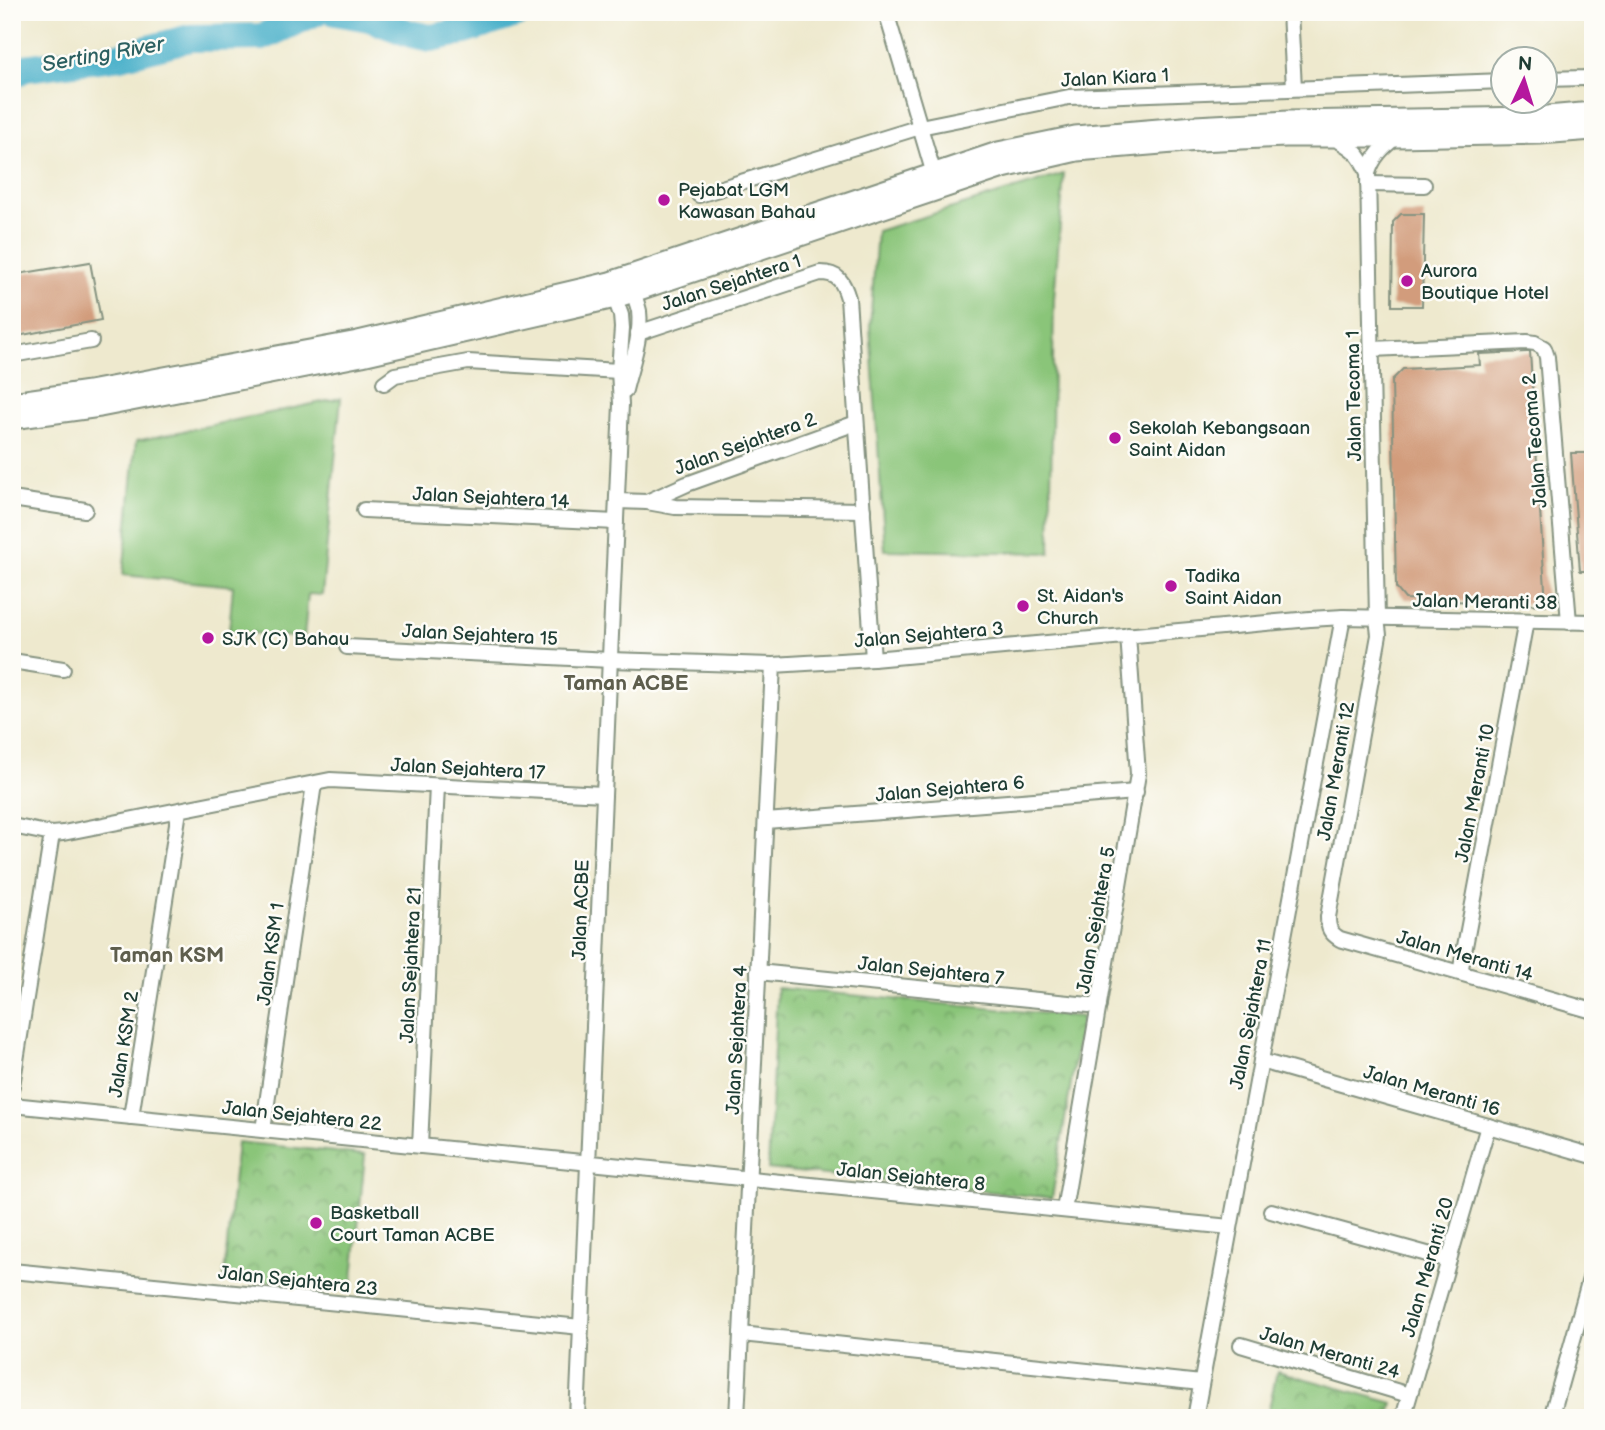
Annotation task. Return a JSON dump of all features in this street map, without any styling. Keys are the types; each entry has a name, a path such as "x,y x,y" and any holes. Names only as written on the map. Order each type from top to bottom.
{"main road":[{"path":"12,419 100,407 362,356 622,287 936,181 998,152 1075,136 1195,125 1536,117 1593,112"},
{"path":"936,181 1077,151 1198,141 1286,137 1540,134 1593,130"},
{"path":"12,402 89,391 358,341 622,287"}],"street":[{"path":"886,12 936,181"},
{"path":"1290,12 1294,89"},
{"path":"1560,79 1590,78"},
{"name":"Jalan Kiara 1","path":"699,195 920,127 1069,97 1490,81"},
{"path":"1368,179 1371,163 1376,155 1396,137"},
{"path":"1334,138 1357,153 1368,179"},
{"path":"1368,179 1424,185"},
{"name":"Jalan Tecoma 1","path":"1368,179 1377,618"},
{"name":"Jalan Sejahtera 1","path":"638,333 820,274 836,276 848,298 856,423"},
{"name":"Jalan ACBE","path":"621,404 635,349 639,309 622,287"},
{"name":"Jalan ACBE","path":"577,1418 621,404 619,371 622,287"},
{"path":"12,355 91,341"},
{"name":"Jalan Tecoma 2","path":"1372,349 1527,342 1544,348 1547,356 1569,622"},
{"path":"384,383 395,376 468,362 619,371"},
{"path":"856,423 873,659"},
{"name":"Jalan Sejahtera 2","path":"647,502 687,484 856,423"},
{"path":"12,499 85,510"},
{"name":"Jalan Sejahtera 2","path":"617,501 675,507 863,510"},
{"name":"Jalan Sejahtera 14","path":"364,510 616,522"},
{"name":"Jalan Sejahtera 11","path":"1195,1418 1343,617"},
{"name":"Jalan Sejahtera 3","path":"610,660 773,665 873,659 1310,619 1377,618"},
{"name":"Jalan Meranti 38","path":"1377,618 1593,622"},
{"name":"Jalan Meranti 12","path":"1330,931 1328,917 1379,635 1377,618"},
{"name":"Jalan Meranti 10","path":"1460,973 1526,621"},
{"name":"Jalan Sejahtera 5","path":"1064,1210 1139,774 1128,635"},
{"name":"Jalan Sejahtera 15","path":"347,647 610,660"},
{"path":"12,661 63,669"},
{"name":"Jalan Sejahtera 4","path":"737,1418 773,665"},
{"name":"Jalan Sejahtera 17","path":"52,834 330,780 604,794"},
{"name":"Jalan KSM 1","path":"263,1130 314,784"},
{"name":"Jalan Sejahtera 21","path":"421,1146 438,786"},
{"name":"Jalan Sejahtera 6","path":"766,821 1136,792"},
{"name":"Jalan KSM 2","path":"131,1117 179,811"},
{"path":"12,826 52,834 12,1086"},
{"name":"Jalan Meranti 14","path":"1330,931 1340,939 1593,1011"},
{"name":"Jalan Sejahtera 7","path":"758,972 1099,1006"},
{"name":"Jalan Meranti 16","path":"1261,1061 1593,1156"},
{"name":"Jalan Sejahtera 22","path":"12,1105 588,1163"},
{"name":"Jalan Meranti 20","path":"1403,1418 1488,1126"},
{"name":"Jalan Sejahtera 8","path":"588,1163 1230,1227"},
{"path":"1271,1211 1449,1260"},
{"path":"1551,1418 1593,1268"},
{"name":"Jalan Sejahtera 23","path":"12,1270 581,1327"},
{"path":"741,1334 1201,1383"},
{"name":"Jalan Meranti 24","path":"1241,1345 1409,1395"}],"green space":[{"path":"1064,174 1054,299 1050,553 885,550 870,327 877,231"},
{"path":"341,398 322,595 308,594 304,638 229,631 233,586 123,575 136,441"},
{"path":"777,988 1082,1017 1052,1198 768,1169"},
{"path":"237,1142 365,1155 352,1289 224,1277"},
{"path":"1277,1371 1393,1403 1389,1418 1267,1418"}],"building":[{"name":"Aurora Boutique Hotel","path":"1401,214 1424,214 1422,306 1392,306 1393,222"},
{"path":"90,262 101,320 12,337 12,275"},
{"path":"1530,352 1546,605 1405,599 1396,588 1392,380 1403,369 1480,365 1479,354"},
{"path":"1571,453 1593,453 1593,571 1580,571"}],"waterway":[{"name":"Serting River","path":"12,75 25,68 121,56 190,38 262,37 316,12"},
{"name":"Serting River","path":"335,12 369,18 411,34 431,38 465,31 522,12"}],"place":[{"name":"Pejabat LGM Kawasan Bahau","path":"664,200"},
{"name":"Aurora Boutique Hotel","path":"1407,281"},
{"name":"Sekolah Kebangsaan Saint Aidan","path":"1115,438"},
{"name":"Tadika Saint Aidan","path":"1171,586"},
{"name":"St. Aidan's Church","path":"1023,606"},
{"name":"SJK (C) Bahau","path":"208,638"},
{"name":"Basketball Court Taman ACBE","path":"316,1223"}],"district":[{"name":"Taman ACBE","path":"626,683"},
{"name":"Taman KSM","path":"167,955"}]}
